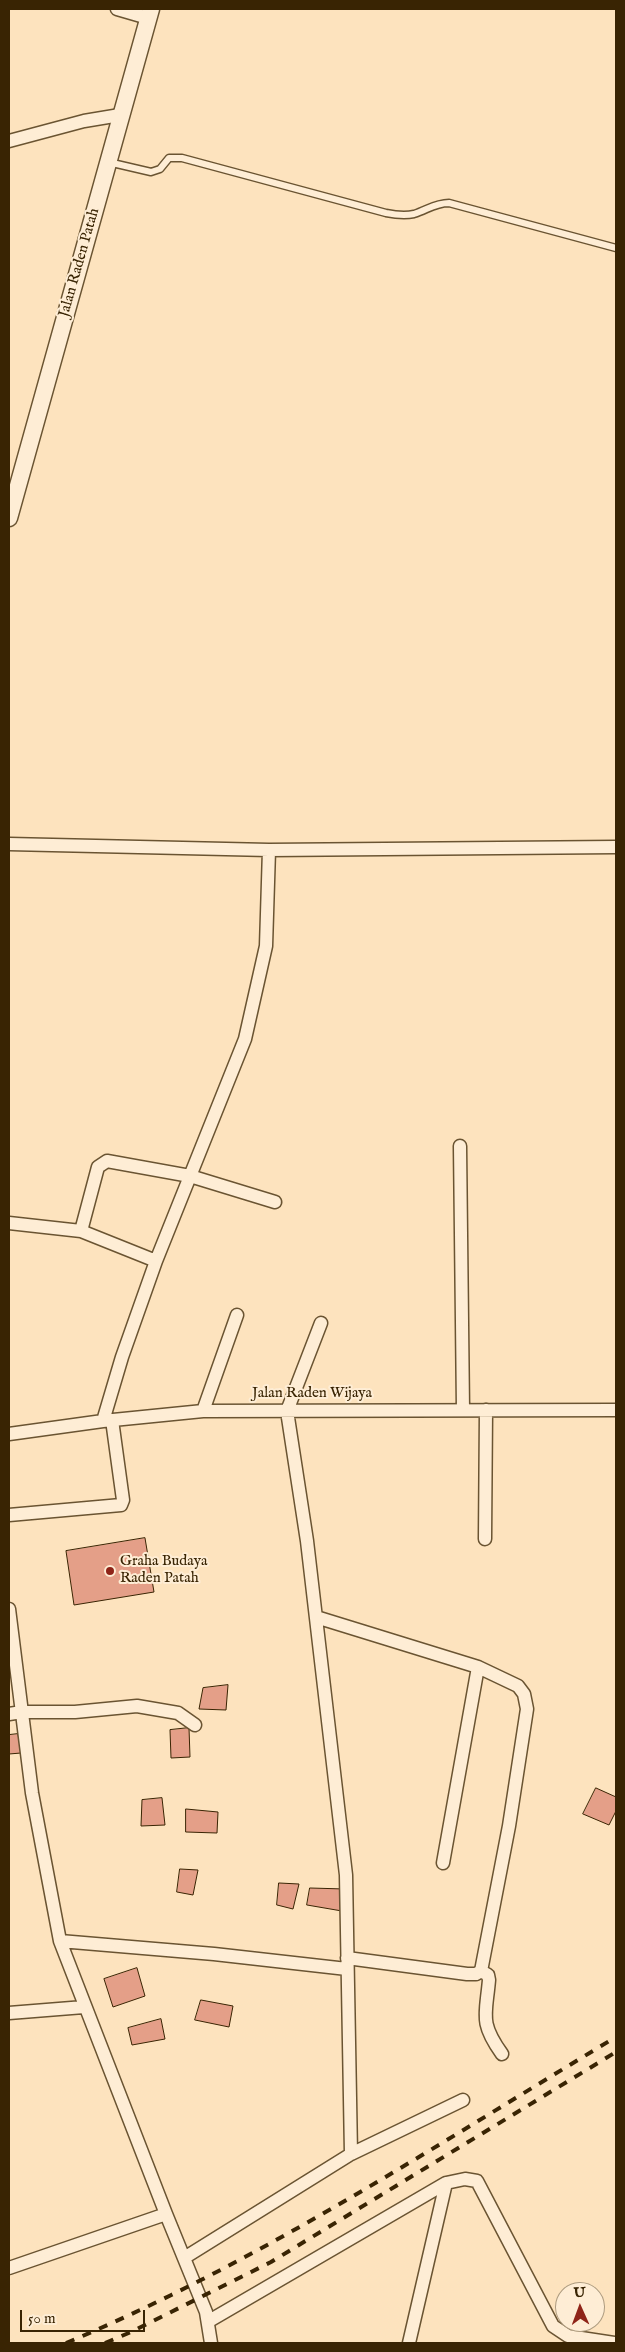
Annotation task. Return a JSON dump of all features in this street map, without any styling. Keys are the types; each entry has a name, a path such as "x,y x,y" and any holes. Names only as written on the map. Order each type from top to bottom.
{"street":[{"path":"117,9 150,13"},
{"name":"Jalan Raden Patah","path":"9,518 150,13"},
{"path":"10,142 84,121 120,115"},
{"path":"9,844 269,850 616,847"},
{"path":"9,1515 121,1505 123,1500 107,1420 122,1357 156,1261 245,1039 256,998 266,946 269,850"},
{"path":"460,1146 463,1410"},
{"path":"81,1231 98,1167 107,1160 190,1176 275,1202"},
{"path":"9,1223 81,1231 156,1261"},
{"path":"203,1411 238,1316"},
{"path":"321,1323 287,1411 316,1617 346,1875 351,2154"},
{"path":"485,1539 486,1410"},
{"name":"Jalan Raden Wijaya","path":"9,1434 107,1420 203,1411 616,1410"},
{"path":"9,1609 32,1793 60,1942 209,2321 211,2343"},
{"path":"60,1942 467,1974 476,1974 481,1971 509,1826 527,1708 524,1694 518,1686 478,1667 316,1617"},
{"path":"443,1863 478,1667"},
{"path":"9,1714 22,1712 75,1712 138,1706 178,1713 195,1725"},
{"path":"481,1971 488,1975 490,1980 484,2011 486,2022 494,2042 502,2054"},
{"path":"9,2013 84,2007"},
{"path":"184,2258 351,2154 463,2100"},
{"path":"209,2321 446,2182 465,2178 477,2181 553,2326 568,2336 614,2343"},
{"path":"409,2343 446,2182"},
{"path":"9,2268 166,2214"}],"lane":[{"path":"108,162 151,172 160,169 169,158 182,158 386,214 400,216 414,214 437,203 449,203 616,248"}],"building":[{"name":"Graha Budaya Raden Patah","path":"145,1538 154,1592 74,1605 66,1551"},
{"path":"228,1685 226,1710 199,1709 203,1688"},
{"path":"189,1728 190,1757 171,1758 170,1730"},
{"path":"18,1734 21,1753 9,1754 9,1735"},
{"path":"596,1788 616,1797 616,1811 609,1825 583,1814"},
{"path":"162,1798 165,1825 141,1826 142,1800"},
{"path":"186,1809 218,1812 217,1833 186,1832"},
{"path":"180,1869 198,1870 193,1895 177,1892"},
{"path":"279,1883 299,1884 293,1909 277,1905"},
{"path":"310,1888 345,1889 342,1911 307,1905"},
{"path":"137,1968 145,1996 113,2007 104,1979"},
{"path":"201,2000 233,2006 229,2027 195,2020"},
{"path":"161,2019 165,2039 132,2045 128,2028"}],"railway":[{"path":"66,2343 138,2311 278,2239 414,2160 616,2037"},
{"path":"105,2343 131,2332 271,2262 616,2052"}],"place":[{"name":"Graha Budaya Raden Patah","path":"110,1571"}]}
